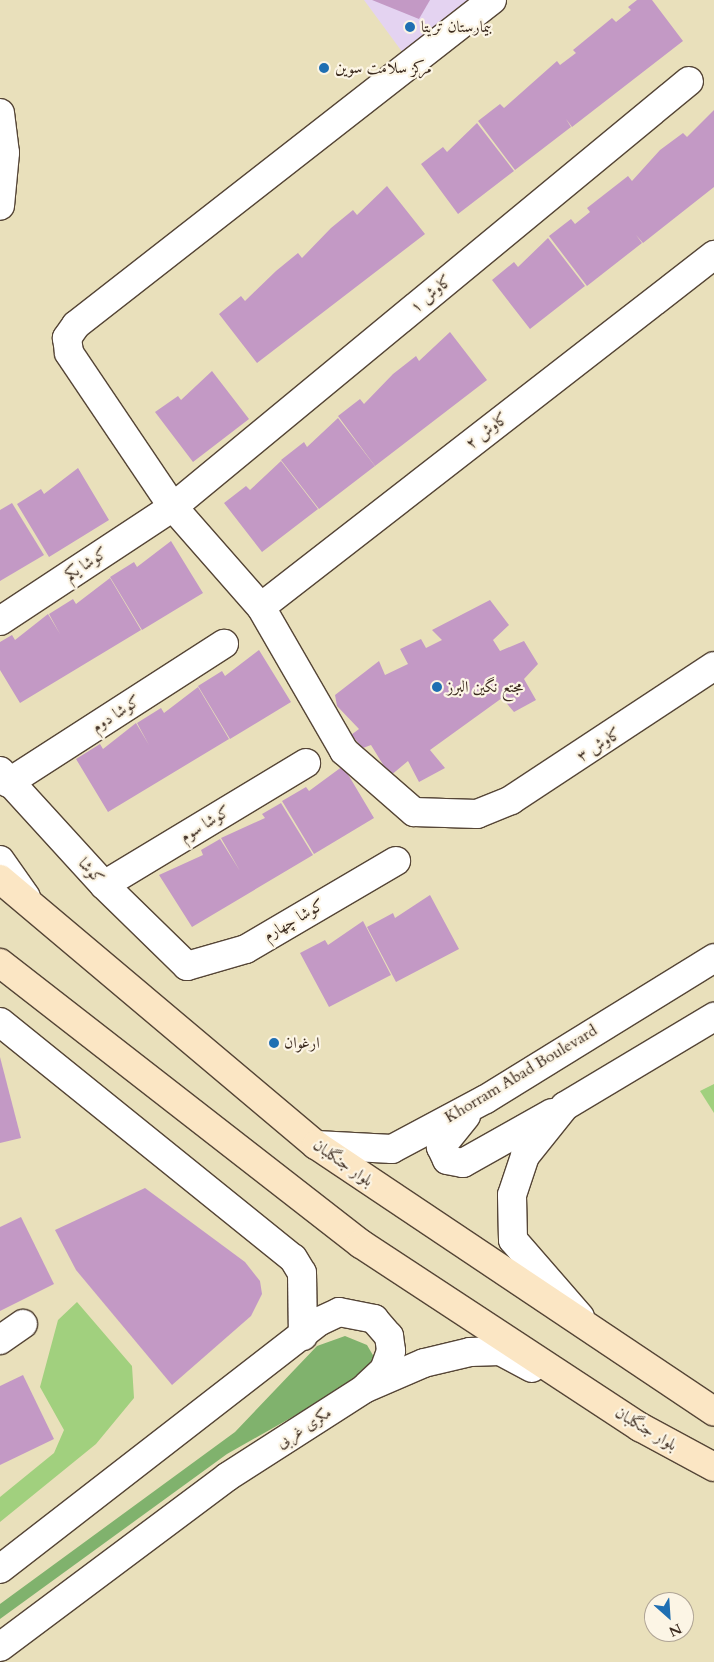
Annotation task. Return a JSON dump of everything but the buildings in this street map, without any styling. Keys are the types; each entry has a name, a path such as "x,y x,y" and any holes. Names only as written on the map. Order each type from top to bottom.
{"main road":[{"name":"بلوار جنگلبان","path":"0,879 316,1145 596,1335 714,1410"},
{"name":"بلوار جنگلبان","path":"0,963 361,1244 640,1427 714,1467"}],"street":[{"path":"261,607 173,507 69,353 67,338 76,325 492,0"},
{"name":"کاوش ۱","path":"173,507 689,81"},
{"path":"0,113 5,153 0,206"},
{"name":"کاوش ۲","path":"261,607 714,256"},
{"name":"کوشا یکم","path":"0,621 173,507"},
{"name":"کاوش ۳","path":"261,607 344,751 414,812 477,814 511,800 606,742 714,666"},
{"name":"کوشا دوم","path":"4,777 224,644"},
{"name":"کوشا سوم","path":"104,885 306,763"},
{"name":"کوشا","path":"4,777 104,885 187,966"},
{"path":"0,860 28,901"},
{"name":"کوشا چهارم","path":"187,966 246,949 396,861"},
{"name":"Khorram Abad Boulevard","path":"316,1145 392,1149 486,1099 714,958"},
{"path":"486,1099 450,1130 441,1147 446,1160 463,1163 565,1106 714,1017"},
{"path":"0,1022 293,1258 302,1273 303,1336"},
{"path":"565,1106 525,1156 512,1195 513,1240 596,1335"},
{"path":"0,1570 303,1336 338,1312 374,1319 389,1336 391,1351 384,1370 364,1389"},
{"path":"0,1340 23,1324"},
{"name":"مکری غربی","path":"0,1647 227,1477 364,1389 424,1363 470,1352 500,1350 640,1427"},
{"path":"0,1558 41,1538"}],"shaded area":[{"name":"بیمارستان تریتا","path":"364,0 472,0 403,53"}],"green space":[{"path":"714,1084 714,1113 700,1091"},
{"path":"77,1302 132,1366 134,1398 96,1444 0,1522 0,1497 54,1453 64,1430 40,1387 58,1320"},
{"path":"345,1336 367,1345 374,1357 363,1377 227,1454 0,1619 0,1604 235,1432 317,1346"}],"place":[{"name":"بیمارستان تریتا","path":"410,27"},
{"name":"مرکز سلامت سوین","path":"324,68"},
{"name":"مجتع نگین البرز","path":"437,687"},
{"name":"ارغوان","path":"274,1043"}]}
